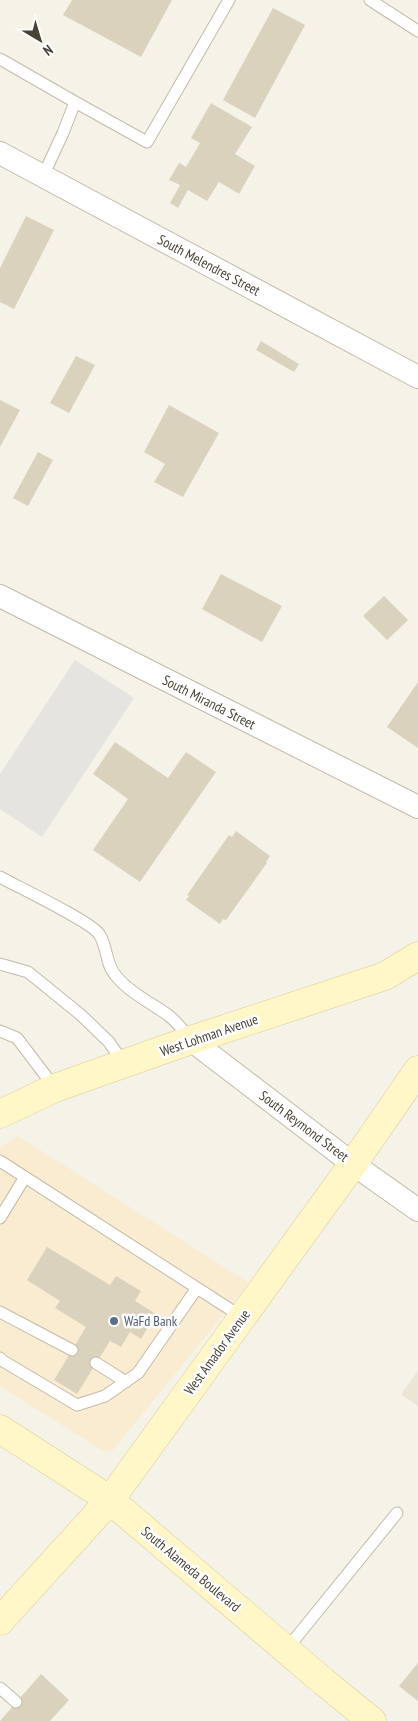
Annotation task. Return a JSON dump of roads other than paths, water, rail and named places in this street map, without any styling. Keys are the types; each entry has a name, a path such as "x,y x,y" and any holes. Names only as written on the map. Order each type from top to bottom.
{"main road":[{"name":"West Lohman Avenue","path":"0,1114 55,1088 191,1040 385,976 418,956"},
{"name":"West Amador Avenue","path":"0,1620 110,1500 353,1164 418,1070"},
{"name":"South Alameda Boulevard","path":"0,1429 110,1500 372,1721"}],"street":[{"name":"South Melendres Street","path":"0,153 418,377"},
{"name":"South Miranda Street","path":"0,596 119,658 418,807"},
{"name":"South Reymond Street","path":"191,1040 353,1164 418,1210"}],"lane":[{"path":"0,59 147,142 229,0"},
{"path":"370,0 418,30"},
{"path":"43,176 76,102"},
{"path":"0,877 76,918 98,933 104,944 109,966 116,976 141,997 169,1016 191,1040"},
{"path":"0,964 28,972 81,1015 109,1042 124,1065"},
{"path":"0,1031 17,1038 55,1088"},
{"path":"0,1161 242,1317"},
{"path":"0,1218 24,1177"},
{"path":"0,1358 77,1405 105,1396 138,1373 197,1288"},
{"path":"0,1312 72,1350"},
{"path":"96,1364 126,1382"},
{"path":"286,1650 397,1514"},
{"path":"0,1688 16,1702"}],"place":[{"name":"WaFd Bank","path":"114,1321"}]}
